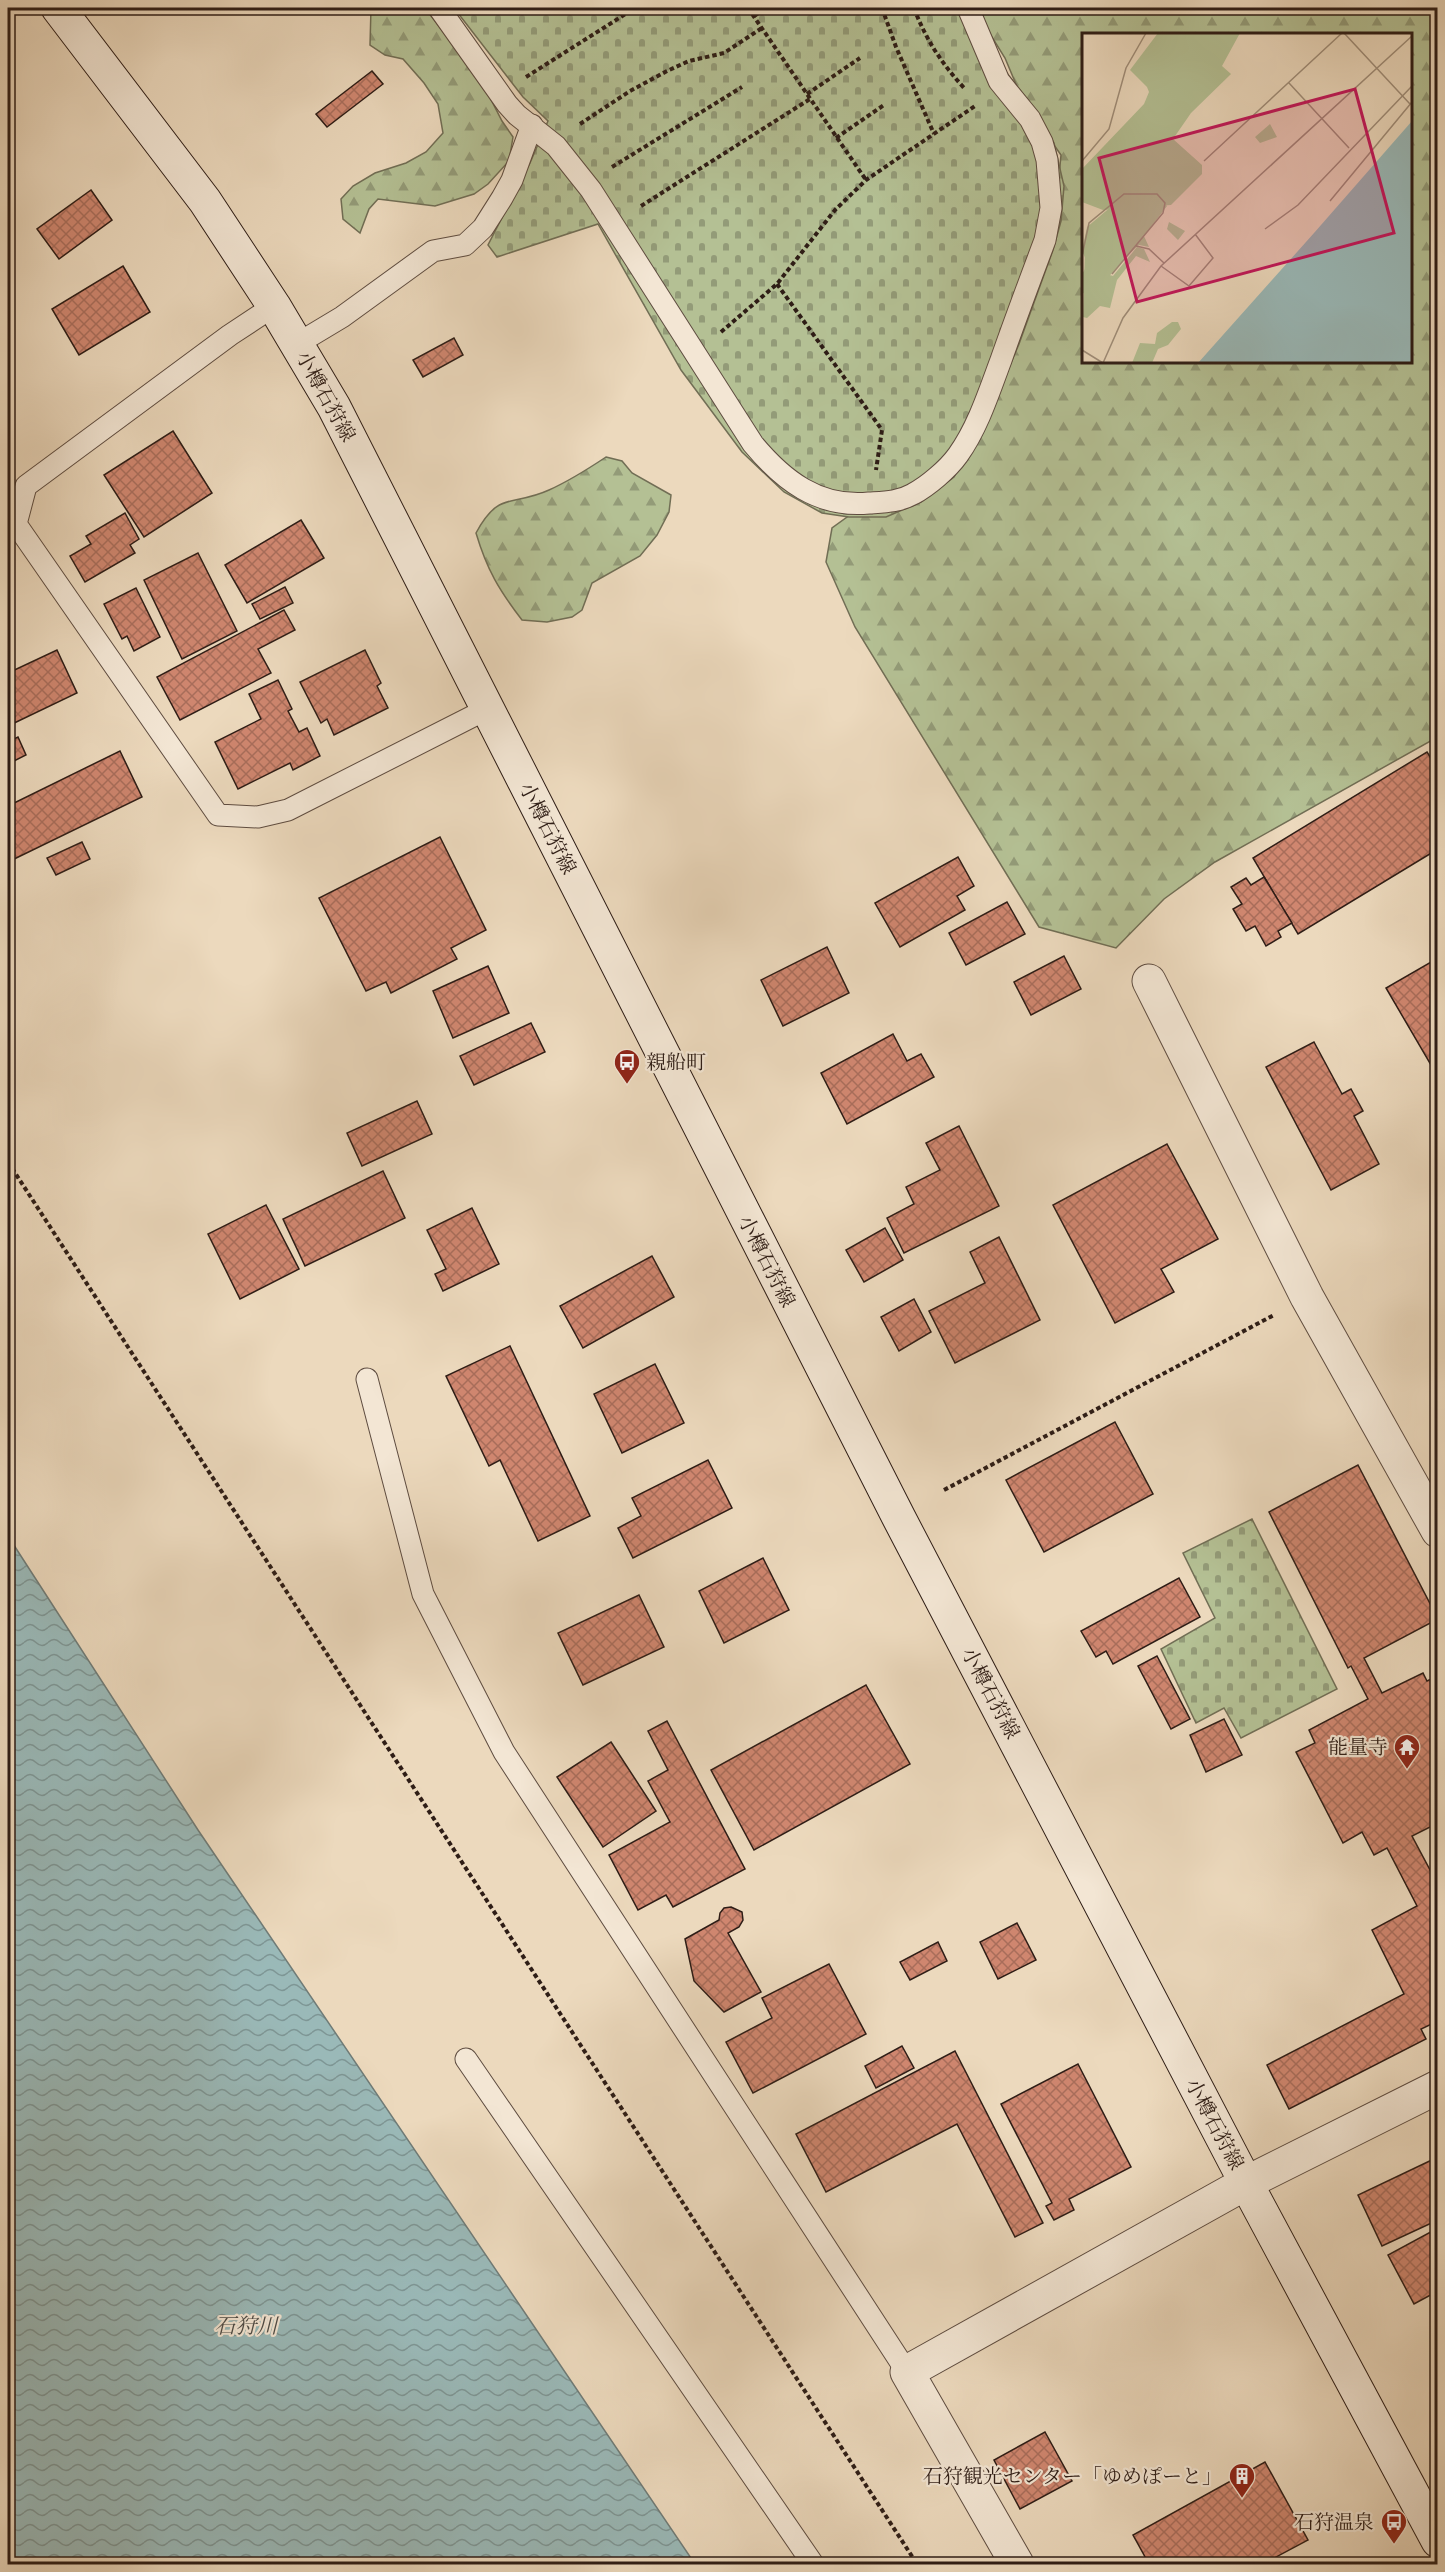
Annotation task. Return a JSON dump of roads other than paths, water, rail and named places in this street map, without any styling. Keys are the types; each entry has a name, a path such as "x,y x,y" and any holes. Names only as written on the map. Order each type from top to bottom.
{"main road":[{"name":"小樽石狩線","path":"58,8 205,201 274,306 334,407 872,1465 1246,2183 1437,2541"},
{"path":"1149,981 1307,1297 1437,1531"},
{"path":"1017,2565 907,2372 1246,2183 1437,2086"}],"lane":[{"path":"439,8 517,115 553,143 586,183 753,444 770,464 807,493 844,504 896,501 913,494 957,457 975,426 1045,240 1051,208 1047,160 1042,142 1030,119 999,81 968,8"},
{"path":"297,344 342,317 433,251 465,245 471,240 483,228 512,180 531,125"},
{"path":"274,306 221,342 26,486 16,524 218,815 258,817 288,810 488,709"},
{"path":"367,1379 423,1594 504,1752 907,2372"},
{"path":"466,2059 813,2565"}],"water":[{"name":"石狩川","path":"8,1536 198,1830 695,2564 8,2564"}],"place":[{"name":"親船町","path":"627,1085"},
{"name":"能量寺","path":"1407,1770"},
{"name":"石狩観光センター「ゆめぽーと」","path":"1242,2499"},
{"name":"石狩温泉","path":"1394,2545"}]}
